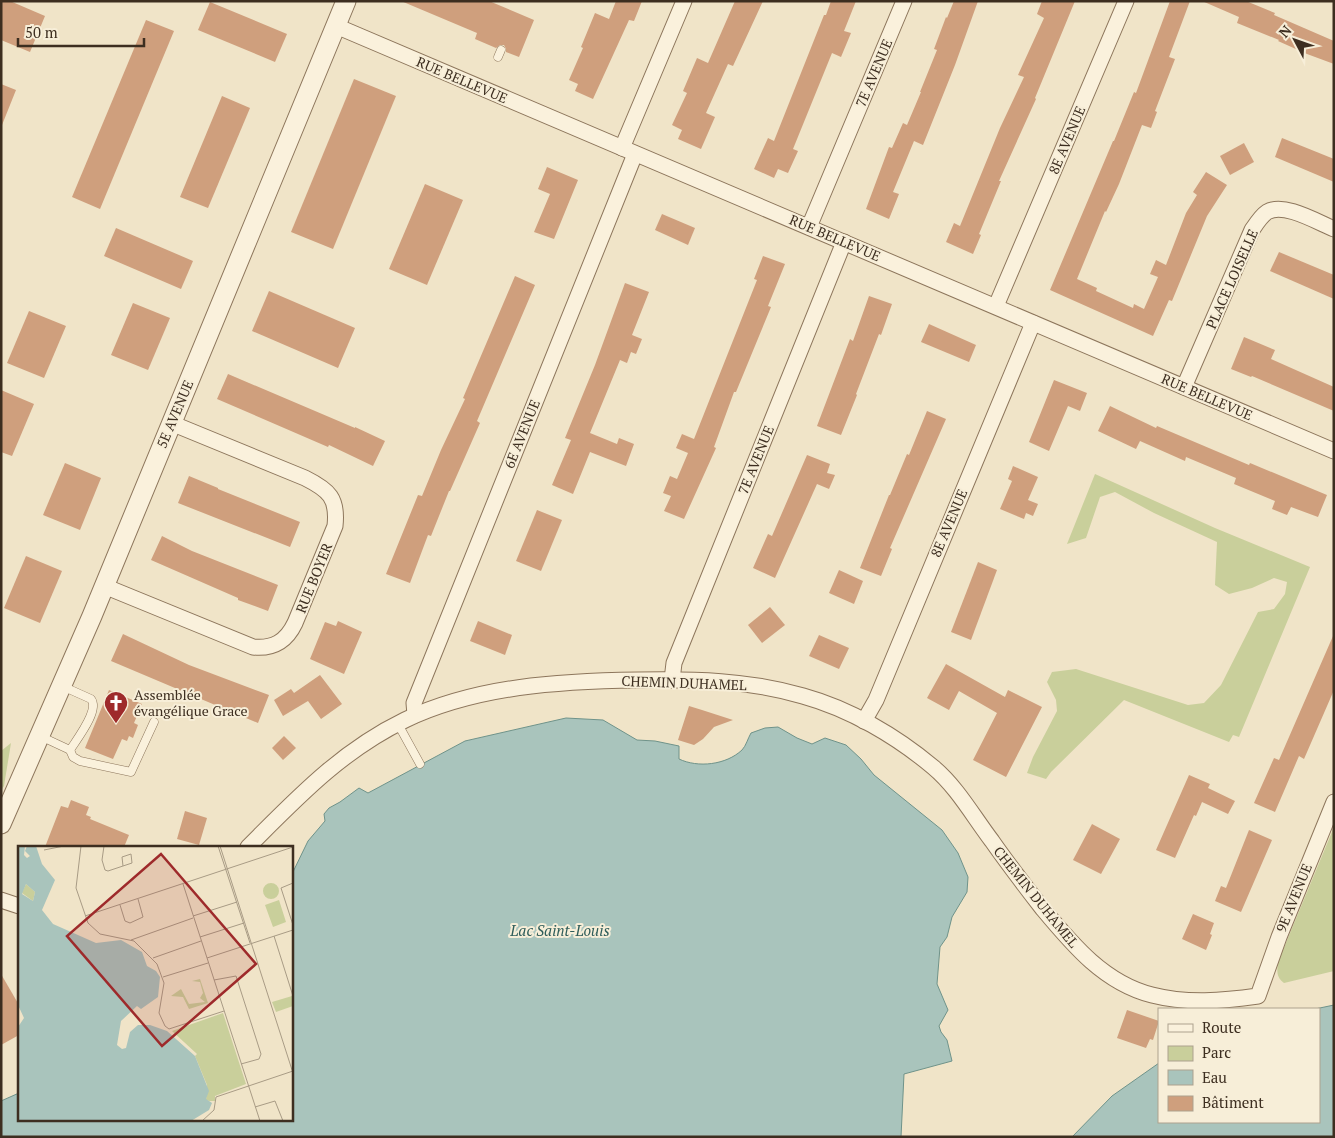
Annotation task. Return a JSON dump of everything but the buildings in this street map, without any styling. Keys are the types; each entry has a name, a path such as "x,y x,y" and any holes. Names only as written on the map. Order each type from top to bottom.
{"street":[{"name":"5E AVENUE","path":"1,824 104,586 346,1"},
{"name":"6E AVENUE","path":"416,715 414,703 629,151 684,1"},
{"name":"7E AVENUE","path":"809,227 904,1"},
{"name":"8E AVENUE","path":"996,306 1126,1"},
{"name":"RUE BELLEVUE","path":"336,26 1334,451"},
{"name":"PLACE LOISELLE","path":"1184,387 1252,230 1260,219 1268,211 1277,208 1289,210 1334,229"},
{"name":"7E AVENUE","path":"672,680 674,663 844,242"},
{"name":"8E AVENUE","path":"864,722 876,700 1033,323"},
{"name":"RUE BOYER","path":"104,586 240,643 263,648 281,642 292,630 317,570 335,526 335,503 330,494 305,478 171,423"},
{"name":"CHEMIN DUHAMEL","path":"249,846 324,773 354,750 416,715 463,700 533,685 583,680 734,682 781,690 819,701 864,722 911,750 941,775 968,807 1008,864 1059,928 1086,958 1109,976 1138,990 1172,999 1213,1001 1258,996"},
{"name":"9E AVENUE","path":"1258,996 1279,937 1334,802"},
{"path":"1,900 18,906"}],"lane":[{"path":"62,686 94,702 94,707 83,731 70,750"},
{"path":"40,736 70,750 73,757 80,761 131,772 154,722"},
{"path":"398,724 420,764"}],"green space":[{"path":"1095,474 1215,528 1310,567 1239,737 1233,735 1229,742 1124,700 1046,779 1027,773 1033,757 1057,711 1056,700 1047,682 1052,672 1076,669 1188,705 1204,703 1221,685 1258,612 1274,609 1285,594 1287,582 1274,578 1252,588 1229,594 1215,585 1217,542 1154,513 1115,492 1100,497 1086,538 1067,544"},
{"path":"11,743 4,786 1,791 1,751"},
{"path":"1334,827 1334,971 1284,983 1278,976 1278,962"}],"water":[{"name":"Lac Saint-Louis","path":"566,718 603,720 637,740 655,741 679,746 679,759 695,764 712,764 728,759 742,750 751,733 765,728 778,727 812,744 825,738 846,745 874,775 942,830 958,853 968,877 967,892 952,917 947,937 940,947 937,984 948,1010 939,1026 947,1040 952,1061 904,1074 901,1137 1,1137 1,1101 18,1093 18,1120 292,1120 292,874 308,841 325,821 324,814 329,808 359,788 368,793 465,741"},
{"path":"1334,1005 1334,1137 1072,1137 1112,1096 1158,1064 1158,1123 1320,1123 1320,1008"}],"place":[{"name":"Assemblée évangélique Grace","path":"116,724"}]}
